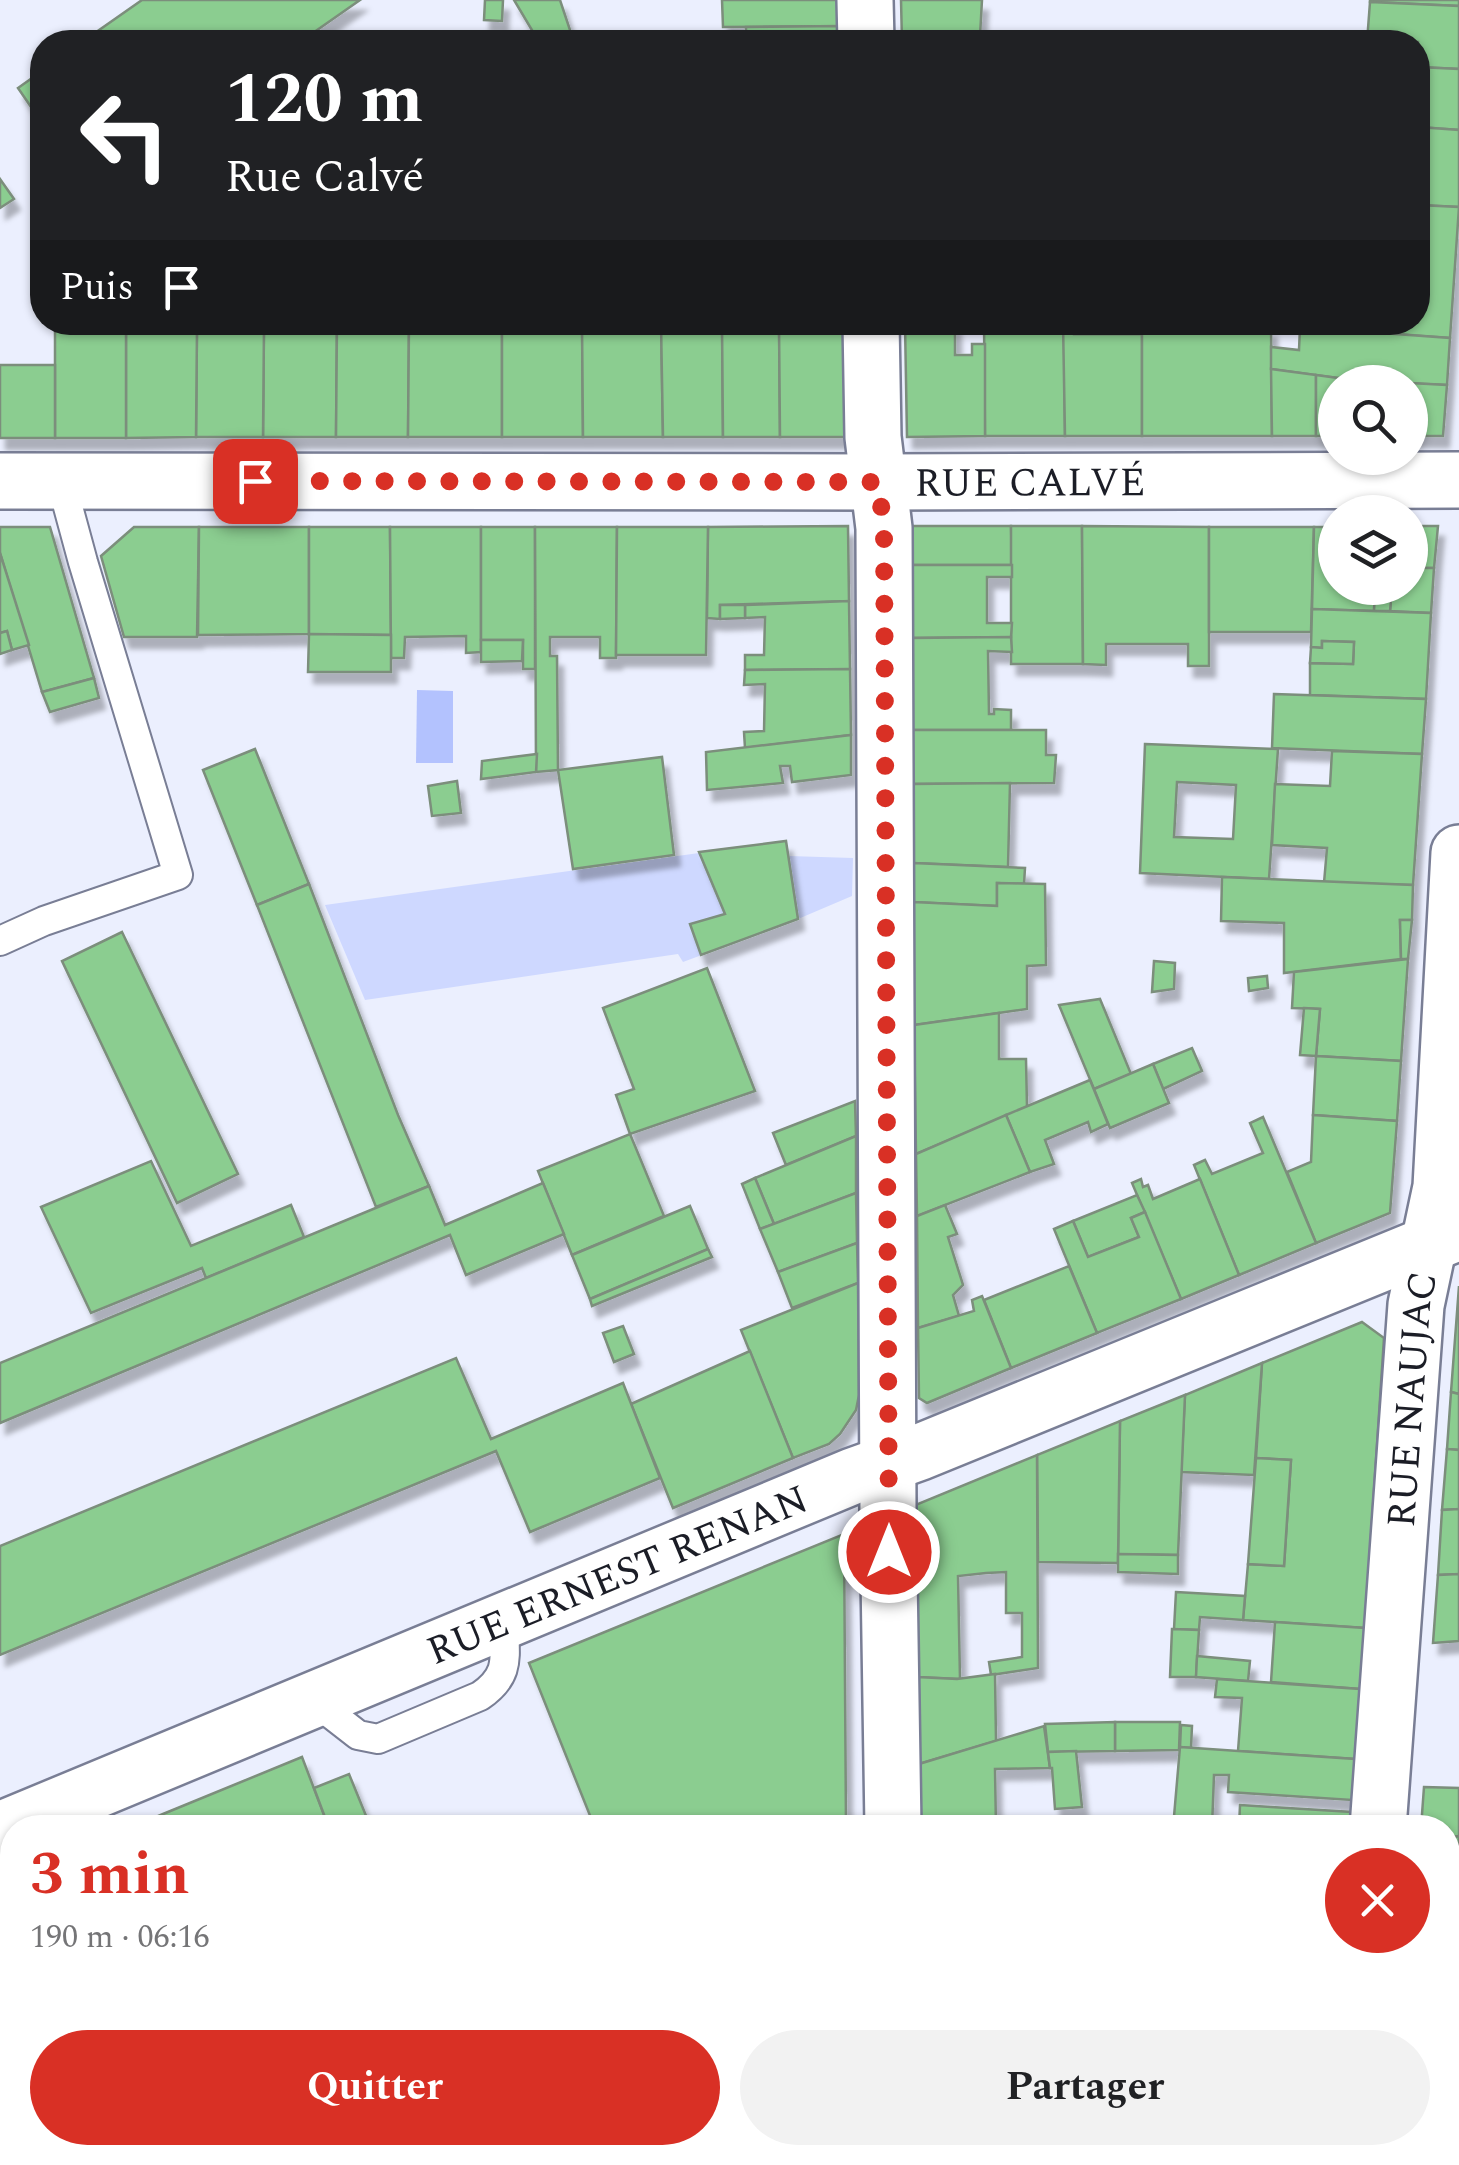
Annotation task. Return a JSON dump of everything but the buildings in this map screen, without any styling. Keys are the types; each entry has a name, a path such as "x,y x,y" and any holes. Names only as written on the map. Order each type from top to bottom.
{"street":[{"path":"865,0 866,30"},
{"path":"871,335 873,437 884,528 893,1815"},
{"name":"RUE CALVÉ","path":"0,481 1459,480"},
{"name":"RUE NAUJAC","path":"1379,1815 1416,1305 1444,1239 1441,1187 1459,853"},
{"name":"RUE ERNEST RENAN","path":"36,1815 836,1484 1444,1239"}],"lane":[{"path":"0,941 44,921 178,874 61,481"}],"shaded area":[{"path":"417,690 453,691 453,763 416,763"},
{"path":"786,841 789,856 853,858 852,896 683,962 678,954 365,1000 325,905"}],"route":[{"path":"255,481 878,482 884,528 889,1552"}]}
